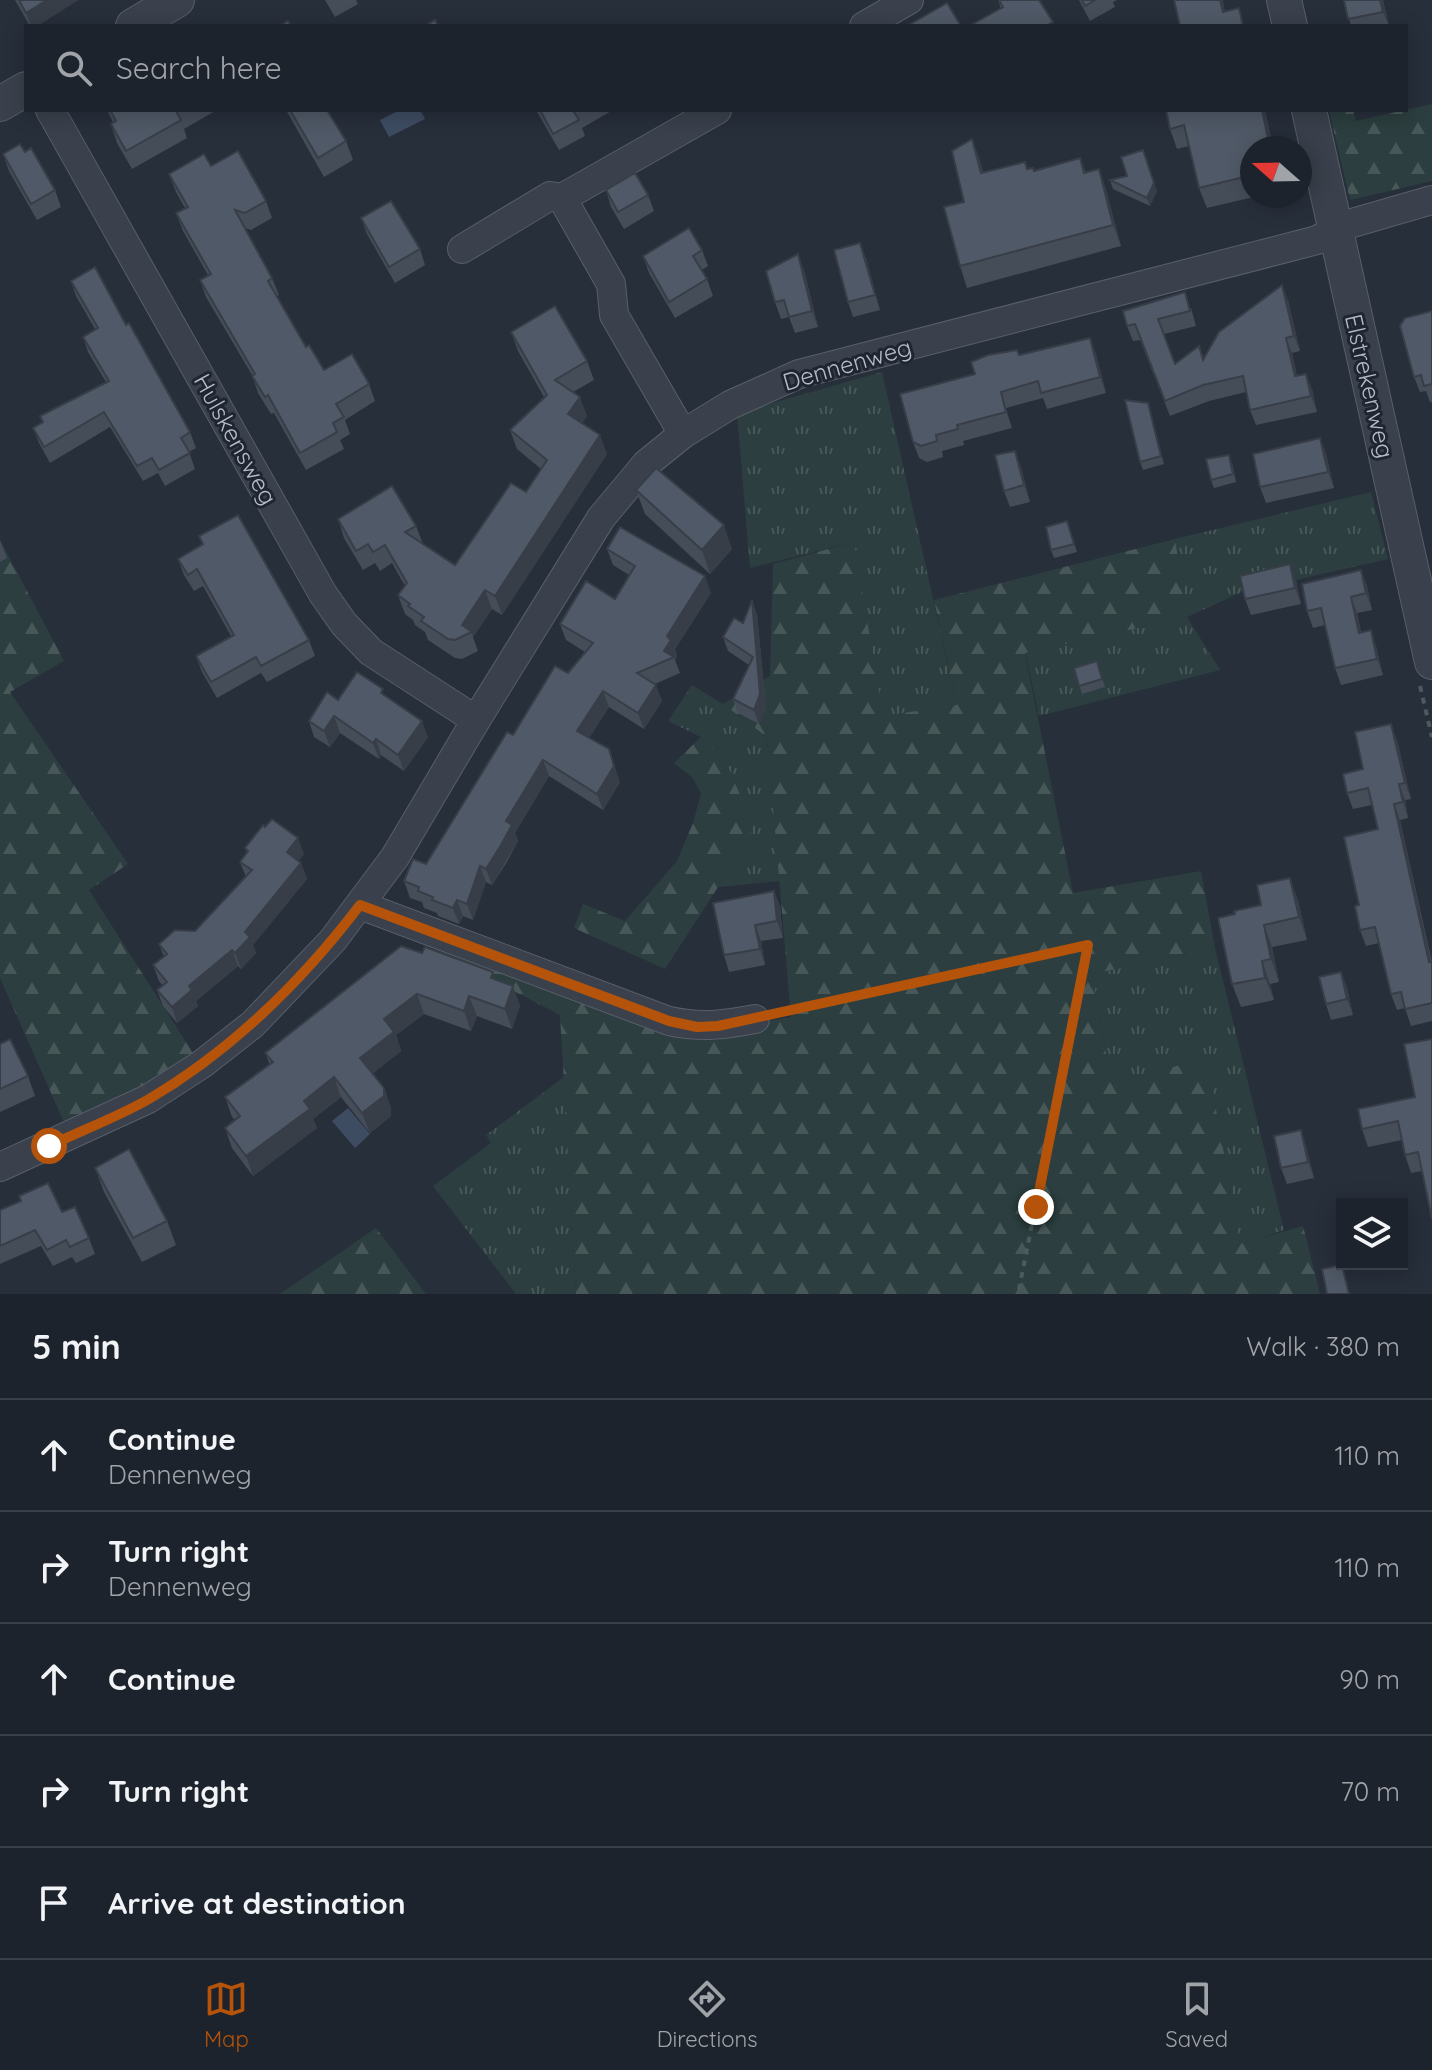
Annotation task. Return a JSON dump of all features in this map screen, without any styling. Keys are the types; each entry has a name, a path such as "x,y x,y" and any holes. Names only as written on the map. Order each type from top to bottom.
{"street":[{"path":"136,24 177,0"},
{"path":"867,24 909,0"},
{"path":"1284,0 1290,24"},
{"path":"0,104 24,90"},
{"name":"Hulskensweg","path":"51,112 323,594 344,624 371,652 476,720"},
{"path":"462,249 550,196 562,198 713,112"},
{"name":"Elstrekenweg","path":"1309,112 1432,662"},
{"path":"562,198 611,284 614,315 683,434"},
{"name":"Dennenweg","path":"0,1167 148,1099 202,1064 253,1024 333,940 395,857 601,518 646,464 683,434 730,405 799,374 1317,240 1349,224 1432,200"},
{"path":"360,905 669,1021 697,1027 755,1019"}],"path":[{"path":"755,1019 1088,945 1018,1294"}],"green space":[{"path":"1432,104 1432,181 1350,200 1329,112 1354,112 1356,121 1408,112 1408,109"},
{"path":"882,372 957,705 882,717 854,542 750,568 737,413"},
{"path":"1371,492 1388,559 1242,592 1187,617 1220,670 1039,716 1025,652 1186,617 1175,539"},
{"path":"1175,539 1187,617 1025,653 1073,893 1201,871 1215,948 1092,974 1111,1083 1207,1058 1240,1244 1303,1226 1320,1294 576,1294 560,1015 437,951 442,941 737,1027 791,1017 767,737 723,704 770,676 773,564 854,542 883,716 957,705 934,600"},
{"path":"0,540 64,661 10,692 128,864 89,890 195,1056 137,1092 67,1129 0,978"},
{"path":"692,685 767,737 780,881 718,887 744,847 701,737 668,721"},
{"path":"701,737 727,764 753,826 744,847 665,969 574,928 583,904 625,921 677,861 701,794 693,778 674,763"},
{"path":"1215,948 1284,1230 1240,1245 1207,1058 1111,1083 1092,974"},
{"path":"564,1077 576,1294 516,1294 433,1186 491,1143 486,1135"},
{"path":"376,1228 426,1294 280,1294"}],"water":[{"path":"396,112 421,112 425,119 389,137 380,120"},
{"path":"348,1108 370,1134 355,1148 332,1121"}],"building":[{"path":"19,0 47,0 26,13"},
{"path":"999,0 1039,0 1053,22 973,24 1003,7"},
{"path":"1174,0 1220,0 1223,12 1239,8 1243,24 1180,24"},
{"path":"1344,0 1380,0 1383,12 1348,19"},
{"path":"947,3 960,24 910,24"},
{"path":"111,112 177,112 181,120 126,151 111,124 116,121"},
{"path":"291,112 328,112 346,141 318,158"},
{"path":"541,112 574,112 579,120 553,134"},
{"path":"1166,112 1262,112 1267,136 1240,136 1240,178 1199,188 1184,125 1170,129"},
{"path":"972,139 981,173 1025,162 1027,169 1033,168 1034,171 1080,158 1084,173 1099,169 1113,225 960,266 944,207 964,202 952,151"},
{"path":"20,144 25,152 31,148 55,190 31,204 3,154"},
{"path":"1143,150 1154,183 1147,198 1110,180 1127,176 1121,157"},
{"path":"238,151 266,201 245,213 235,210 272,278 268,281 306,347 309,345 324,370 352,354 369,384 336,404 344,417 333,423 337,432 300,453 268,395 265,397 252,376 255,374 200,280 211,274 176,213 188,207 169,174 204,154 211,166"},
{"path":"635,173 648,195 618,212 606,190"},
{"path":"391,201 420,249 389,267 361,218"},
{"path":"689,228 702,250 693,256 707,279 669,302 643,256"},
{"path":"860,243 875,295 848,302 834,250"},
{"path":"798,254 812,311 789,317 784,300 775,302 766,271"},
{"path":"95,267 190,432 181,438 190,453 159,470 152,458 137,466 104,412 44,447 33,428 43,422 40,416 109,381 83,337 98,328 71,281"},
{"path":"1282,285 1294,336 1286,338 1295,376 1306,374 1311,396 1250,410 1243,376 1203,385 1165,401 1135,324 1127,326 1123,311 1185,292 1190,311 1158,319 1175,364 1199,346 1203,360 1219,332"},
{"path":"555,306 587,361 555,380 580,397 568,414 600,435 495,596 485,590 462,625 472,632 455,640 448,639 421,621 424,617 398,595 407,583 385,545 373,552 368,544 356,551 338,519 392,486 416,526 405,532 455,565 511,483 526,492 547,460 510,430 547,395 511,332"},
{"path":"1432,311 1432,384 1424,386 1421,375 1414,377 1400,326 1405,318"},
{"path":"1090,338 1100,377 1041,393 1038,381 1001,392 1006,412 957,425 958,429 936,435 937,441 921,446 913,442 900,394 975,374 971,362 988,355 1017,350 1019,355"},
{"path":"1125,400 1148,403 1161,456 1140,462"},
{"path":"1320,438 1328,472 1260,487 1253,454"},
{"path":"1015,451 1024,485 1004,491 995,455"},
{"path":"1229,455 1233,474 1211,480 1206,459"},
{"path":"656,468 724,525 702,550 636,490"},
{"path":"238,515 309,640 261,666 256,657 211,682 196,656 234,635 197,569 188,575 178,559 203,544 199,536"},
{"path":"1067,521 1074,544 1051,550 1046,527"},
{"path":"620,527 705,576 667,636 671,640 664,651 674,657 637,673 656,685 638,713 603,691 577,731 609,749 614,766 597,794 543,760 506,821 512,825 501,845 486,869 480,866 467,904 457,900 453,908 432,900 433,897 418,891 419,887 404,881 413,859 426,864 507,732 513,735 555,666 568,673 593,643 560,624 586,581 615,599 635,566 607,549"},
{"path":"1290,564 1295,588 1245,599 1240,576"},
{"path":"1361,570 1366,593 1351,597 1359,633 1371,630 1377,659 1335,668 1321,608 1307,611 1302,584"},
{"path":"752,600 760,694 754,710 733,699 753,657 723,637 734,618 743,623"},
{"path":"1097,661 1102,679 1079,686 1074,668"},
{"path":"357,672 422,721 398,755 376,739 373,743 334,716 324,731 309,721 327,692 338,700"},
{"path":"1391,724 1405,783 1399,784 1403,802 1394,804 1429,962 1432,962 1432,1003 1405,1009 1401,992 1391,994 1375,927 1360,930 1355,906 1359,905 1344,837 1378,829 1368,788 1347,793 1343,774 1363,769 1355,732"},
{"path":"272,819 298,838 287,852 301,863 245,932 250,937 235,953 232,950 189,986 192,990 172,1007 157,990 167,982 153,965 167,954 159,944 175,930 195,931 252,870 240,862 248,851 245,848 263,825 265,827"},
{"path":"1290,878 1299,917 1264,925 1271,959 1262,961 1265,978 1232,984 1218,918 1261,905 1257,885"},
{"path":"774,891 777,921 755,925 760,949 724,955 713,903"},
{"path":"401,946 422,953 425,947 493,972 491,978 513,986 505,1009 469,996 464,1011 417,994 384,1019 394,1032 360,1058 384,1088 384,1096 362,1113 334,1077 304,1101 310,1109 246,1156 225,1128 240,1116 225,1097 273,1062 265,1053"},
{"path":"1341,972 1347,999 1326,1004 1319,977"},
{"path":"10,1039 28,1076 0,1089 0,1044"},
{"path":"1432,1039 1432,1219 1418,1152 1405,1155 1398,1121 1362,1129 1358,1109 1415,1097 1404,1044"},
{"path":"1301,1130 1308,1162 1281,1168 1274,1136"},
{"path":"129,1149 167,1221 133,1238 95,1168"},
{"path":"48,1183 62,1212 75,1207 89,1238 70,1247 66,1240 47,1250 35,1230 0,1246 0,1210 21,1201 19,1196"},
{"path":"1336,1266 1336,1270 1343,1270 1349,1294 1327,1294 1322,1269"}],"route":[{"path":"49,1146 148,1099 202,1064 253,1024 333,940 360,905 669,1021 697,1027 755,1019 1088,945 1036,1207"}]}
